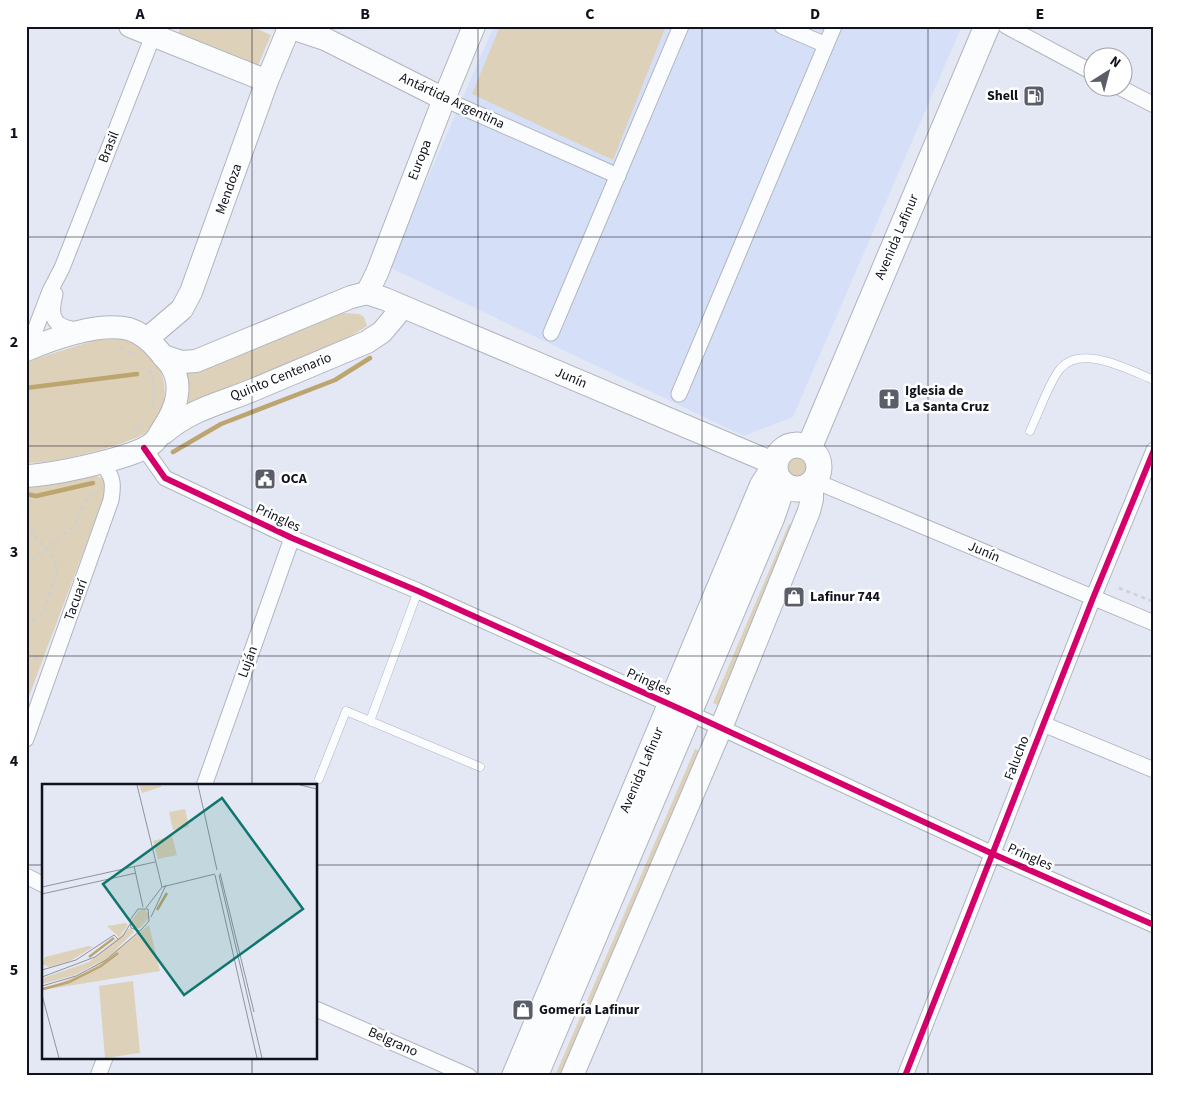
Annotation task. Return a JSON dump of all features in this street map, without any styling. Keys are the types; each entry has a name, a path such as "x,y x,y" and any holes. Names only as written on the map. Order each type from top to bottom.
{"main road":[{"name":"Avenida Lafinur","path":"809,448 987,26"},
{"path":"790,446 809,448 819,460 820,471 793,478 780,453 790,446"},
{"name":"Avenida Lafinur","path":"549,1076 695,716 772,517 793,478"},
{"name":"Avenida Lafinur","path":"535,1076 695,716"}],"street":[{"path":"130,26 155,31 268,81"},
{"name":"Europa","path":"367,293 377,273 474,26"},
{"path":"551,334 681,26"},
{"path":"782,26 826,45"},
{"path":"679,394 834,26"},
{"path":"1006,26 1082,67"},
{"name":"Antártida Argentina","path":"288,27 325,39 444,99 618,176"},
{"name":"Mendoza","path":"144,348 182,309 191,292 288,27"},
{"name":"Brasil","path":"26,342 34,333 50,291 62,268 155,31"},
{"path":"1132,94 1154,105"},
{"name":"Brasil","path":"62,268 52,306 52,316 56,322 72,329 110,336"},
{"path":"156,362 196,361 351,297 367,293"},
{"name":"Junín","path":"367,293 385,299 793,478 1154,623"},
{"name":"Quinto Centenario","path":"26,476 41,475 128,456 144,441 190,414 251,391 367,342 382,332 403,307"},
{"path":"26,350 67,335 110,336 130,330 156,362 174,370 177,386 177,399 168,420 144,441"},
{"name":"Pringles","path":"144,441 165,478 292,538 418,591 695,716 993,854 1154,925"},
{"name":"Falucho","path":"905,1076 1093,598 1154,450"},
{"name":"Tacuarí","path":"26,739 111,500 113,486 110,472 102,462"},
{"name":"Avenida Lafinur","path":"513,1076 695,716 809,511 812,499 793,478"},
{"name":"Luján","path":"205,784 292,538"},
{"name":"Avenida Lafinur","path":"572,1076 695,716"},
{"path":"1043,724 1154,770"},
{"path":"26,876 42,884"},
{"name":"Belgrano","path":"318,1010 469,1076"},
{"path":"98,1076 104,1060"}],"lane":[{"path":"1030,431 1058,371 1069,362 1083,358 1103,360 1154,380"},
{"path":"370,721 418,591"},
{"path":"319,779 346,711 480,767"}],"path":[{"path":"110,336 128,350 144,348"},
{"path":"150,413 155,392 153,379 156,362"},
{"path":"144,441 139,428 147,419"},
{"path":"26,565 74,526 88,496 100,492 96,501"},
{"path":"26,523 56,563 58,570 43,613 26,627"},
{"path":"1118,588 1154,602"},
{"path":"26,656 38,657 35,665"},
{"path":"26,689 32,673"}],"shaded area":[{"path":"181,26 251,26 271,35 256,70 177,36"},
{"path":"494,26 962,26 793,417 744,436 389,267"},
{"path":"500,26 666,26 613,160 472,94"},
{"path":"325,314 359,314 364,317 367,326 332,348 184,408 185,372"},
{"path":"121,339 145,350 157,364 162,374 165,395 160,415 155,424 138,437 107,448 51,461 26,462 26,362 95,340"},
{"path":"800,452 806,460 807,469 803,476 793,481 786,476 784,467 787,460"},
{"path":"96,476 104,479 107,489 26,704 26,486 38,486"},
{"path":"789,524 797,528 720,706 713,703"},
{"path":"695,749 703,752 565,1076 555,1076"}],"waterway":[{"path":"173,452 221,424 335,380 370,358"},
{"path":"26,388 137,374"},
{"path":"26,494 36,496 93,483"}],"cycle path":[{"path":"144,448 165,478 292,538 418,591 689,713 993,854 1154,925"},
{"path":"905,1076 1093,598 1154,450"}],"place":[{"name":"Shell","path":"1034,96"},
{"name":"Iglesia de La Santa Cruz","path":"889,399"},
{"name":"OCA","path":"265,479"},
{"name":"Lafinur 744","path":"794,597"},
{"name":"Gomería Lafinur","path":"523,1010"}]}
